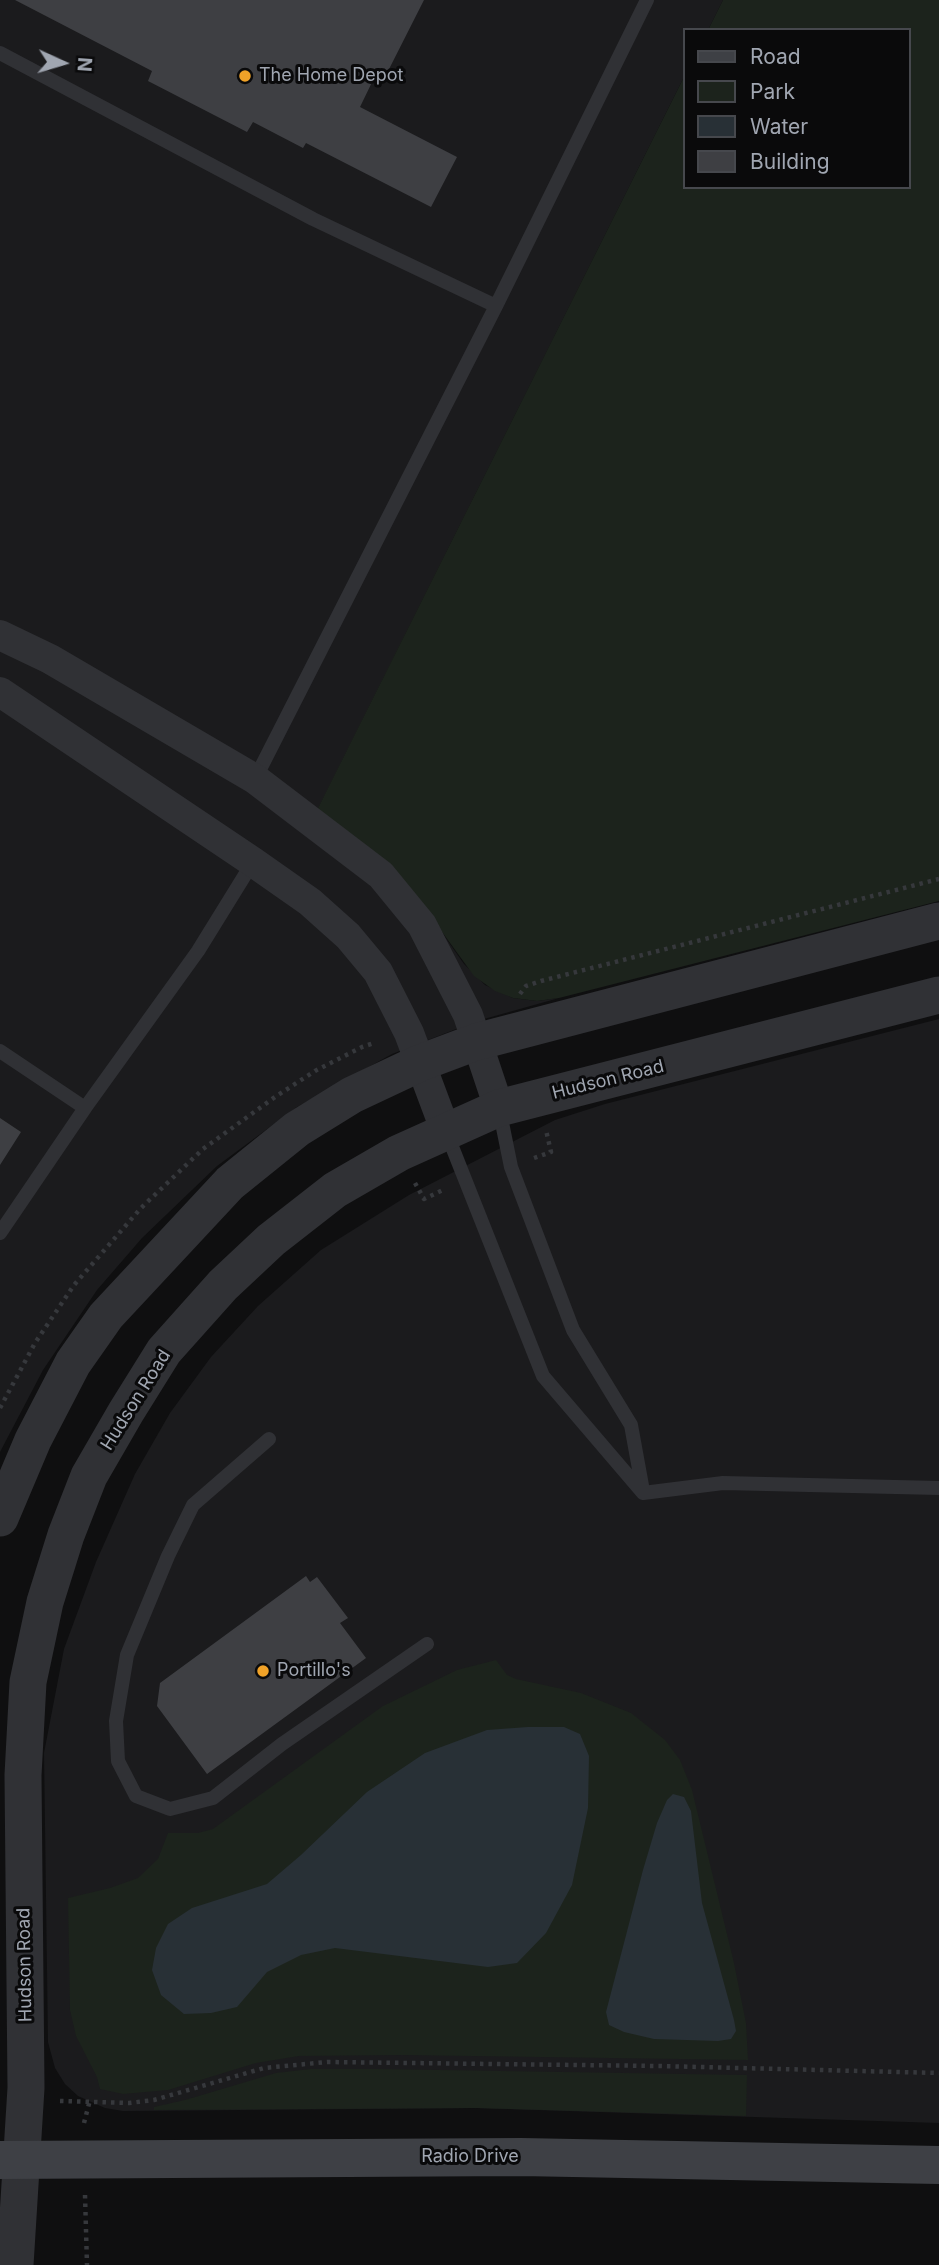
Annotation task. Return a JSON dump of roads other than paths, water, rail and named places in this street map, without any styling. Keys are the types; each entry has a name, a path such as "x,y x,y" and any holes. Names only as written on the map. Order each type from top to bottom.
{"main road":[{"name":"Radio Drive","path":"11,2160 521,2157 939,2165"}],"street":[{"path":"0,635 50,659 255,779 380,875 422,925 468,1015 499,1108"},
{"path":"0,692 253,862 310,902 348,936 378,972 409,1033 446,1132"},
{"path":"0,1518 33,1440 73,1363 106,1316 230,1183 297,1129 352,1095 420,1063 477,1042 939,921"},
{"name":"Hudson Road","path":"15,2265 11,2160 26,2088 23,1775 27,1682 45,1602 66,1535 89,1476 164,1351 223,1285 271,1240 335,1190 383,1160 499,1108 939,995"}],"lane":[{"path":"255,779 496,306 647,0"},
{"path":"0,53 313,219 496,306"},
{"path":"0,1233 85,1108 198,951 253,862"},
{"path":"0,1051 85,1108"},
{"path":"499,1108 511,1167 573,1331 631,1425 643,1493"},
{"path":"446,1132 543,1376 643,1493"},
{"path":"269,1439 193,1505 127,1655 116,1721 118,1761 136,1796 170,1810 214,1798 282,1744 427,1644"},
{"path":"643,1493 723,1483 939,1488"}],"water":[{"path":"564,1727 580,1734 589,1756 588,1808 572,1885 546,1933 517,1963 488,1967 335,1948 301,1955 267,1972 237,2007 211,2013 184,2014 161,1995 152,1970 156,1948 168,1924 192,1908 267,1884 367,1792 425,1753 487,1730"},
{"path":"673,1794 684,1797 691,1811 702,1903 736,2031 731,2039 654,2039 624,2032 609,2025 606,2012 643,1870 657,1823 667,1800"}],"place":[{"name":"The Home Depot","path":"245,76"},
{"name":"Portillo's","path":"263,1671"}]}
